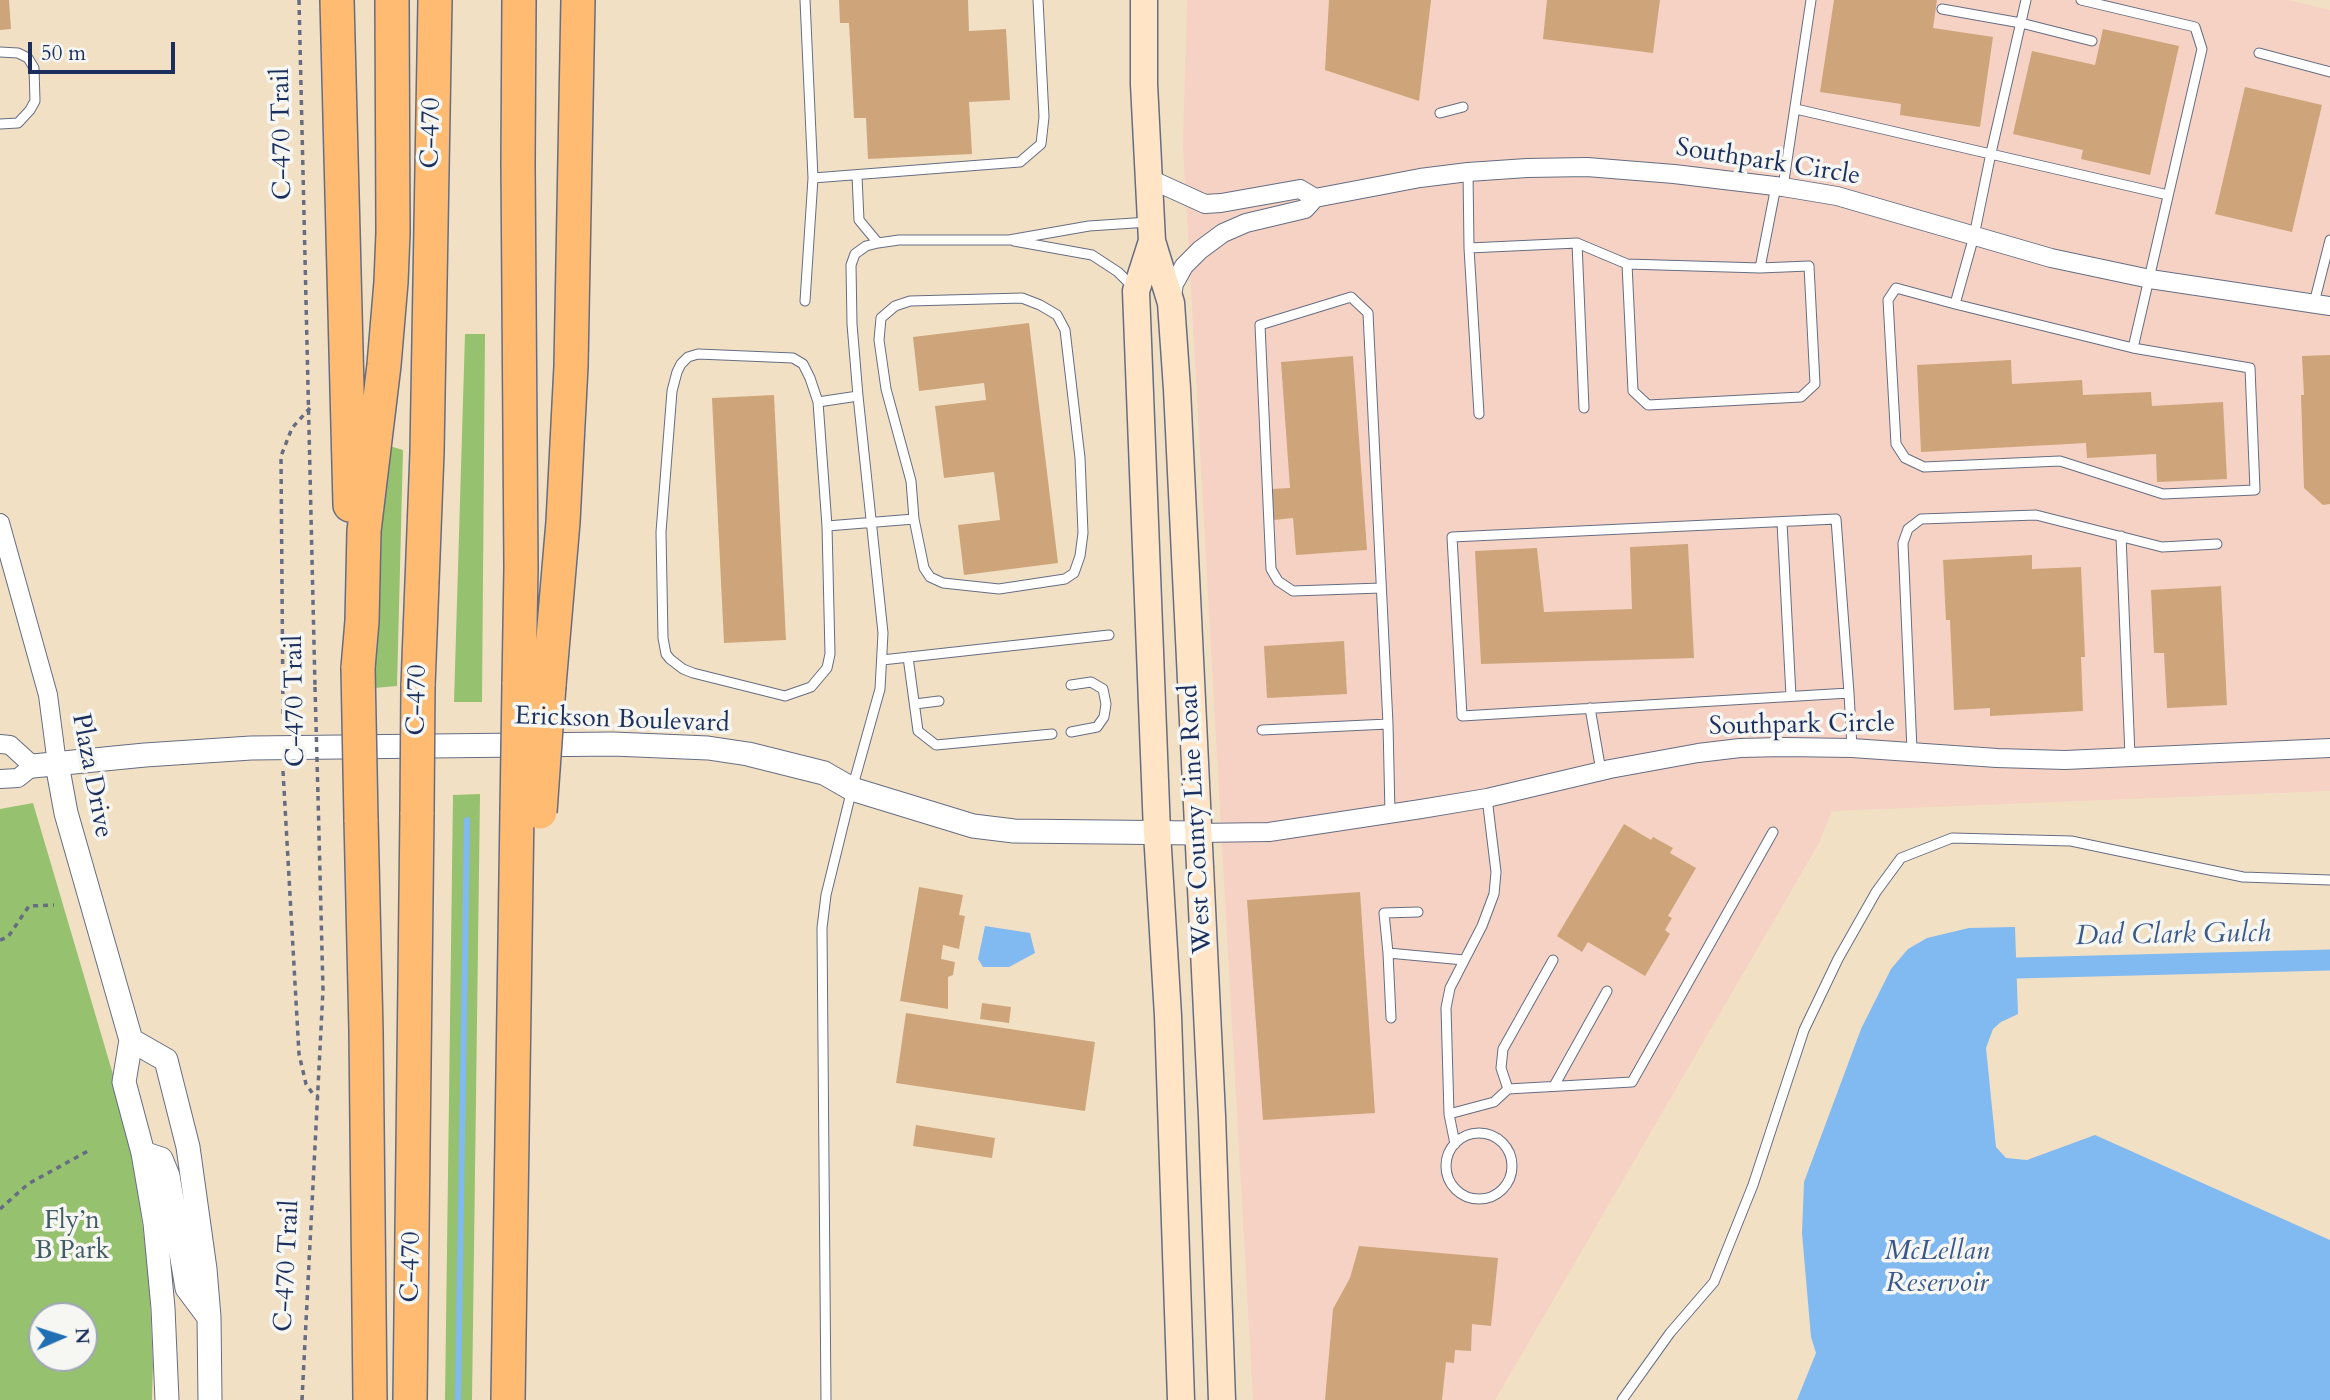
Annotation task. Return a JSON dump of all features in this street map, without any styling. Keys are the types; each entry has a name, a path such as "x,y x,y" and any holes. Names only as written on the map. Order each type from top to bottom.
{"highway":[{"path":"337,0 352,621 358,668"},
{"path":"370,1400 358,668 364,531 383,375 392,269 392,0"},
{"name":"C-470","path":"410,1400 418,686 427,452 435,0"},
{"path":"519,0 522,568 534,685"},
{"path":"508,1400 510,1156 534,685 563,522 571,366 578,0"}],"main road":[{"name":"West County Line Road","path":"1144,0 1144,83 1151,231 1171,303 1212,1116 1222,1400"},
{"name":"West County Line Road","path":"1151,231 1136,291 1157,832 1168,1016 1181,1400"}],"street":[{"name":"Southpark Circle","path":"1171,303 1174,284 1184,266 1223,233 1246,223 1306,209 1315,198 1420,178 1468,172 1587,167 1779,186 1837,196 2052,258 2150,279 2322,304"},
{"name":"Southpark Circle","path":"1150,179 1205,204 1300,189 1315,198"},
{"name":"Plaza Drive","path":"0,523 48,695 66,813 131,1040 124,1082 143,1153 159,1262 167,1400"},
{"path":"0,744 10,745 33,766 18,778 0,779"},
{"name":"Erickson Boulevard","path":"33,766 251,748 613,744 708,748 748,754 824,774 852,789 973,826 1014,831 1197,833"},
{"name":"Southpark Circle","path":"1197,833 1269,832 1390,814 1487,798 1601,771 1740,748 1912,750 2044,760 2330,748"},
{"path":"131,1040 166,1060 188,1147 200,1226 209,1317 210,1400"},
{"path":"143,1153 161,1159 168,1175 187,1288 209,1317"}],"lane":[{"path":"805,0 813,178 805,302"},
{"path":"813,178 1020,162 1041,144 1044,117 1038,0"},
{"path":"1760,268 1796,109 1811,0"},
{"path":"1955,304 1974,236 2026,0"},
{"path":"2081,0 2195,27 2202,49 2133,348"},
{"path":"1942,9 2021,23 2092,41"},
{"path":"0,52 28,58 34,68 34,101 18,123 0,124"},
{"path":"2259,53 2330,72"},
{"path":"1440,113 1463,107"},
{"path":"1796,109 2168,195"},
{"path":"1468,172 1469,248 1479,414"},
{"path":"857,176 859,220 878,243"},
{"path":"826,1400 822,928 826,895 880,689 882,660 882,606 858,396 852,324 851,265 855,254 866,246 900,240 1009,240 1090,226 1151,231"},
{"path":"1009,240 1092,255 1118,272 1136,291"},
{"path":"2322,304 2330,240"},
{"path":"1469,248 1577,243 1627,264 1760,268 1809,266 1815,384 1801,397 1648,405 1633,391 1627,264"},
{"path":"1577,243 1584,408"},
{"path":"1896,288 1955,304 2133,348 2250,368 2255,490 2163,494 2060,461 1924,467 1905,458 1896,444 1888,300 1896,288"},
{"path":"1381,588 1293,591 1278,581 1271,569 1260,325 1351,297 1368,313 1388,724 1390,814"},
{"path":"1022,298 1040,304 1057,315 1065,330 1080,458 1083,533 1080,556 1074,573 1065,579 999,589 943,583 930,577 924,568 914,519 911,481 886,388 879,340 881,318 895,306 910,301 1022,298"},
{"path":"698,354 793,358 803,364 818,402 827,526 831,654 827,668 811,687 785,696 683,669 666,654 663,638 661,532 672,391 681,364 688,357 698,354"},
{"path":"818,402 858,396"},
{"path":"1912,750 1903,543 1908,529 1921,519 2036,515 2162,547 2217,544"},
{"path":"827,526 914,519"},
{"path":"1849,693 1462,716 1452,537 1836,519 1849,693 1853,748"},
{"path":"1782,522 1791,696"},
{"path":"2120,536 2130,756"},
{"path":"882,660 1109,635"},
{"path":"908,657 918,731 936,745 1052,734"},
{"path":"1070,685 1091,682 1103,689 1106,704 1104,717 1097,727 1071,733"},
{"path":"915,704 939,701"},
{"path":"1590,708 1601,771"},
{"path":"1262,730 1388,724"},
{"path":"1455,1144 1449,1114 1446,1008 1450,988 1482,926 1494,894 1496,872 1487,798"},
{"path":"1449,1114 1494,1102 1508,1089 1632,1082 1773,832"},
{"path":"1622,1400 1670,1333 1714,1282 1754,1185 1804,1030 1850,937 1876,892 1901,858 1952,838 2071,841 2243,877 2330,880"},
{"path":"1391,1018 1384,913 1418,912"},
{"path":"1388,953 1464,960"},
{"path":"1508,1089 1501,1068 1503,1049 1553,960"},
{"path":"1554,1086 1607,991"},
{"path":"1471,1133 1484,1133 1506,1146 1512,1171 1507,1184 1499,1193 1486,1199 1474,1199 1461,1195 1452,1186 1446,1174 1445,1161 1455,1144 1471,1133"}],"path":[{"name":"C-470 Trail","path":"299,0 323,990 302,1400"},
{"path":"283,714 281,456 292,428 310,408"},
{"path":"283,771 299,1054 306,1084 313,1094 318,1096"},
{"path":"0,940 8,937 29,906 54,905"},
{"path":"0,1209 28,1184 88,1151"}],"shaded area":[{"path":"1187,0 2289,0 2330,10 2330,791 1832,811 1819,843 1495,1400 1253,1400 1183,146"}],"green space":[{"path":"465,334 485,334 482,702 454,702"},
{"path":"386,445 403,450 397,686 374,688 372,603"},
{"path":"480,794 472,1400 445,1400 453,795"},
{"name":"Fly’n B Park","path":"33,803 117,1088 137,1182 149,1277 152,1400 0,1400 0,809"}],"water":[{"path":"985,926 1030,933 1035,953 1009,967 983,967 978,959"},
{"name":"McLellan Reservoir","path":"2015,927 2018,1014 1993,1029 1986,1048 1996,1147 2006,1158 2027,1160 2095,1135 2330,1240 2330,1400 1797,1400 1816,1353 1811,1337 1802,1233 1804,1182 1861,1029 1891,969 1908,949 1927,938 1969,928"}],"building":[{"path":"0,0 9,0 11,29 0,30"},
{"path":"839,0 968,0 969,31 1006,29 1010,100 969,102 972,154 868,159 866,118 854,118 849,23 840,23"},
{"path":"1329,0 1431,0 1419,101 1325,70"},
{"path":"1547,0 1660,0 1653,53 1543,39"},
{"path":"1834,0 1937,0 1933,28 1993,37 1980,127 1900,115 1901,104 1820,92"},
{"path":"2103,29 2179,46 2150,175 2081,159 2083,150 2013,134 2032,51 2095,65"},
{"path":"2245,87 2322,105 2292,232 2215,214"},
{"path":"1029,323 1058,563 964,575 958,525 1000,520 994,472 944,478 935,406 986,400 984,383 919,391 913,337"},
{"path":"2330,355 2330,504 2323,505 2304,488 2302,356"},
{"path":"1353,356 1367,550 1296,555 1293,518 1274,520 1272,489 1290,488 1281,362"},
{"path":"2011,360 2012,384 2082,380 2083,395 2151,392 2152,406 2223,402 2227,479 2157,482 2156,454 2087,458 2086,443 1921,452 1917,365"},
{"path":"774,395 786,640 724,643 712,398"},
{"path":"1688,544 1694,658 1481,664 1475,551 1537,548 1544,612 1632,609 1630,547"},
{"path":"2032,555 2032,569 2081,567 2085,657 2081,657 2083,711 1990,716 1990,708 1954,710 1950,620 1946,620 1943,560"},
{"path":"2221,586 2227,705 2167,708 2164,653 2154,653 2151,590"},
{"path":"1344,641 1347,694 1267,698 1264,646"},
{"path":"1624,824 1651,840 1653,837 1673,848 1670,853 1696,868 1668,916 1672,918 1665,930 1670,934 1645,976 1588,942 1582,952 1557,936"},
{"path":"919,887 963,895 959,915 965,916 959,949 943,945 941,959 955,962 953,975 948,977 948,1009 900,1001"},
{"path":"1360,892 1375,1113 1263,1120 1247,900"},
{"path":"982,1003 1011,1007 1009,1023 980,1019"},
{"path":"906,1013 1095,1042 1085,1111 896,1083"},
{"path":"916,1125 995,1138 992,1158 913,1146"},
{"path":"1359,1246 1498,1258 1491,1326 1472,1324 1471,1351 1455,1350 1454,1363 1446,1362 1442,1400 1325,1400 1333,1309 1350,1278"}],"waterway":[{"path":"458,1400 467,820"},
{"name":"Dad Clark Gulch","path":"2017,968 2330,960"}]}
